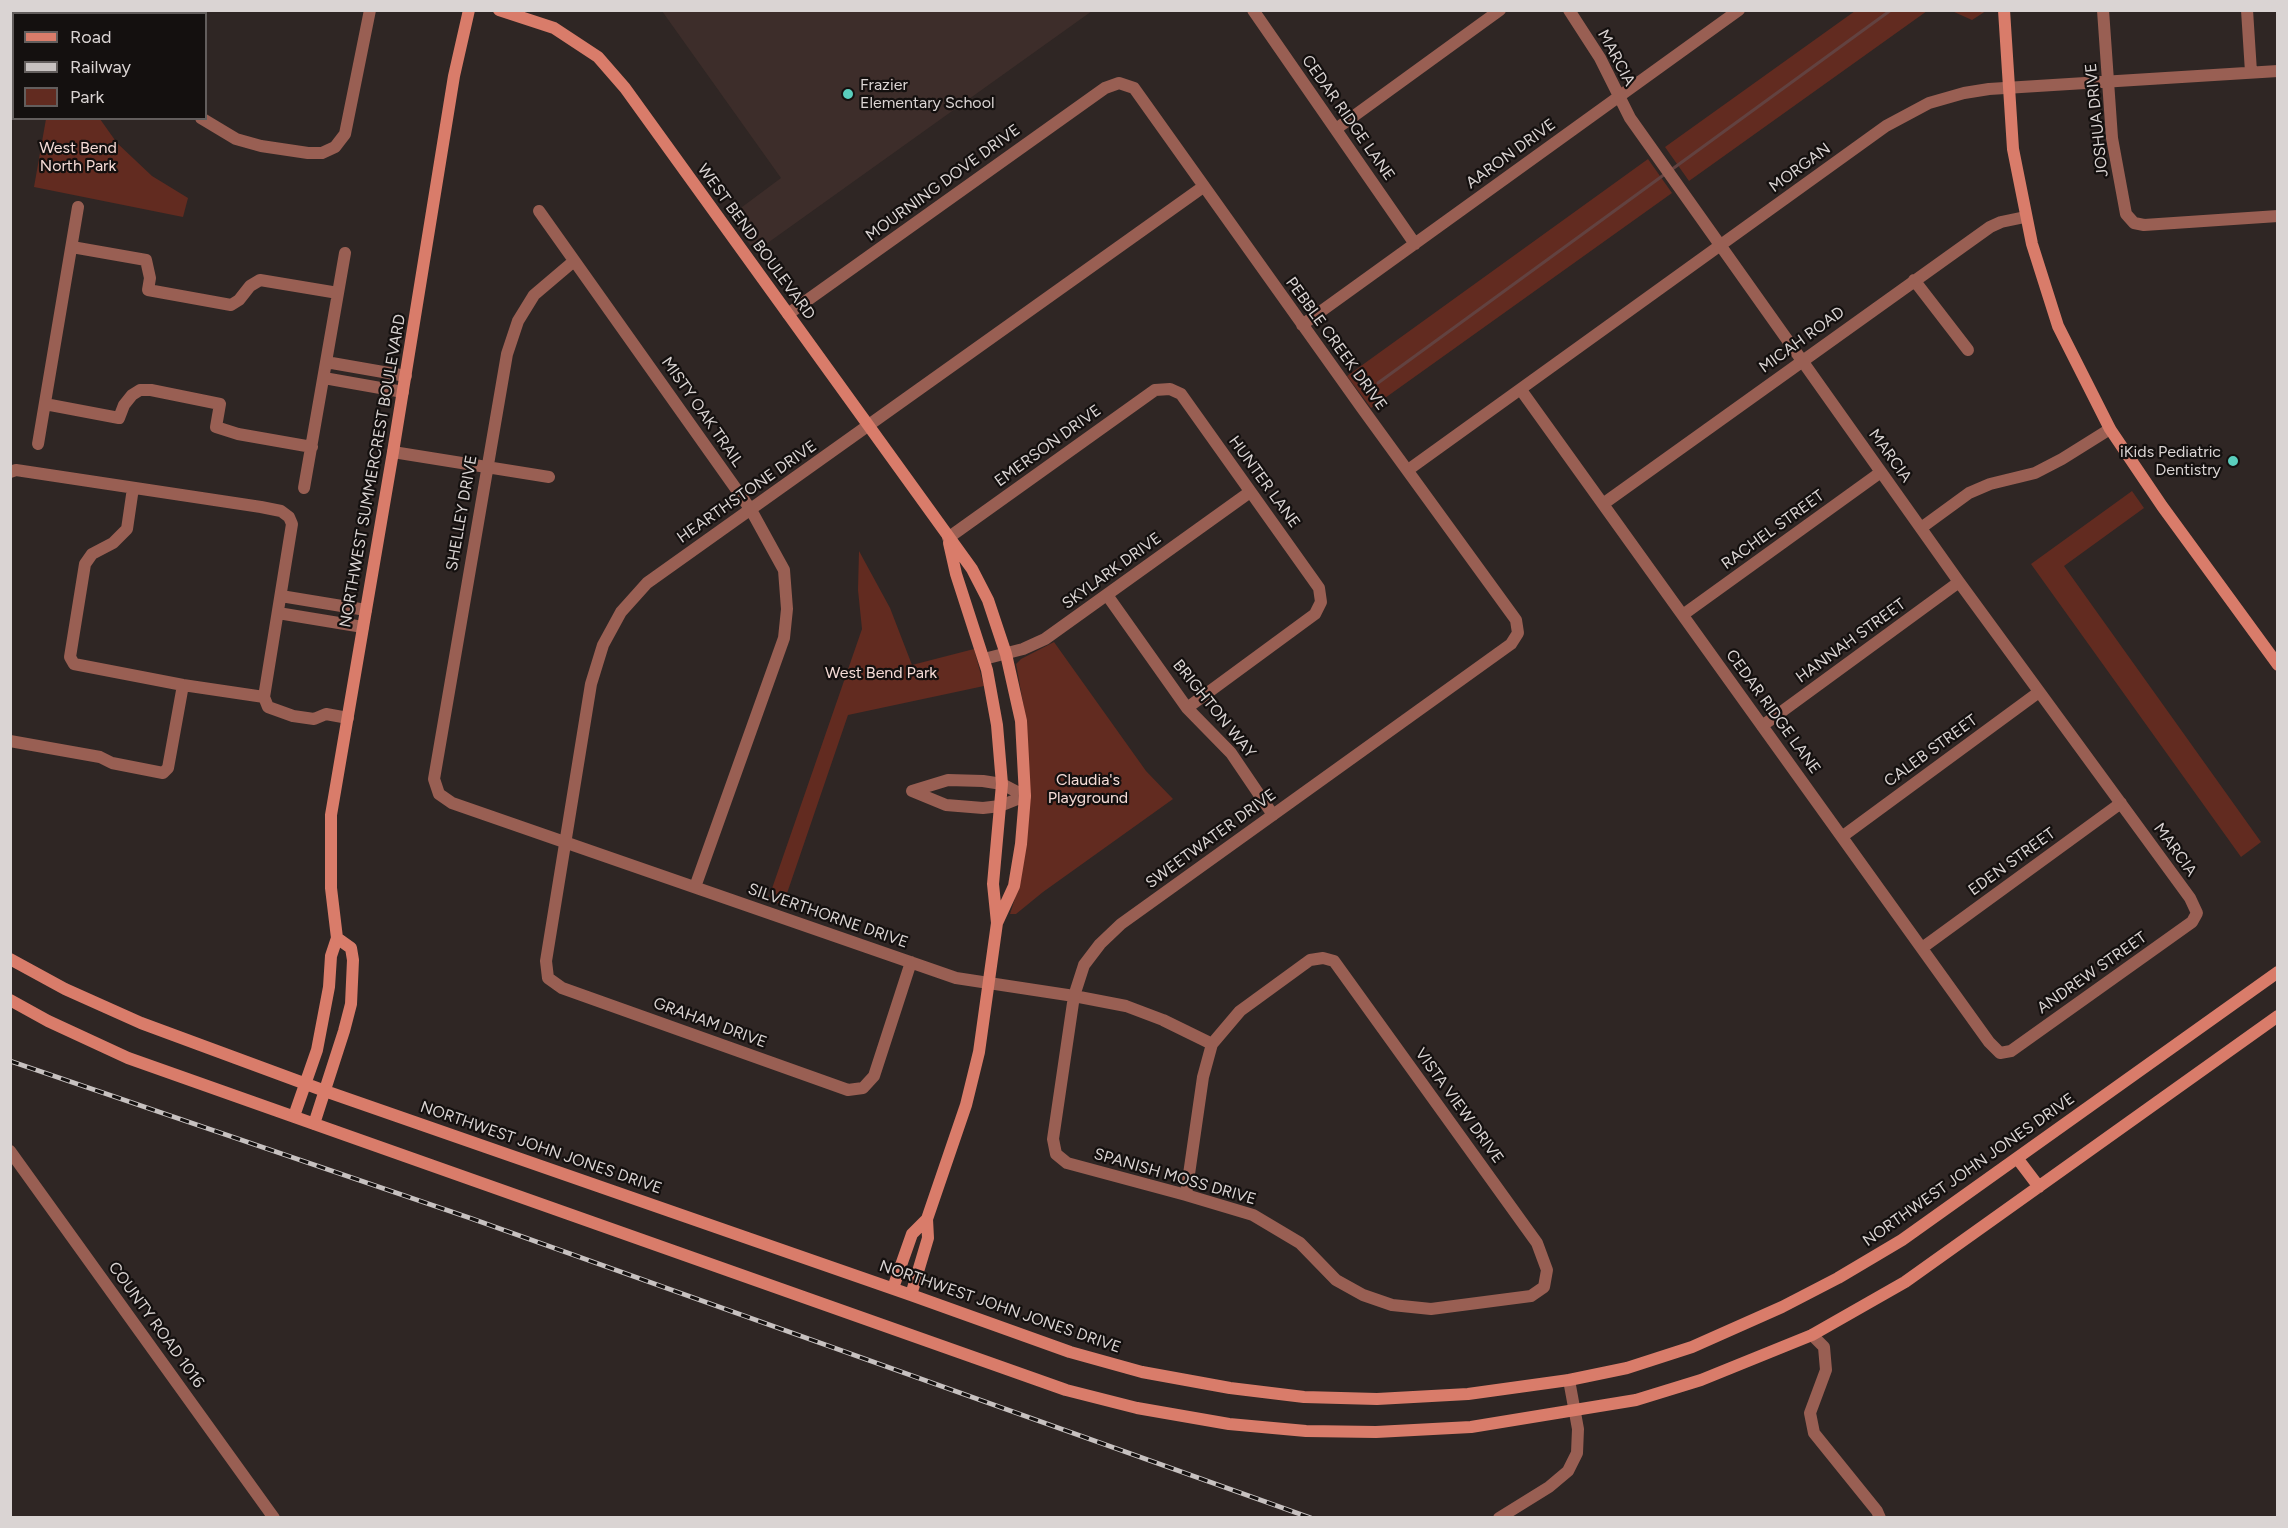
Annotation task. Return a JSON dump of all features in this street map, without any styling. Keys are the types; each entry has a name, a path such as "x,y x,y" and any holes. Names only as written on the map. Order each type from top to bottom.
{"main road":[{"name":"NORTHWEST SUMMERCREST BOULEVARD","path":"294,1116 317,1050 329,987 331,956 338,938 331,888 331,815 406,376 454,76 469,10"},
{"name":"WEST BEND BOULEVARD","path":"499,10 554,28 598,57 625,88 972,569 980,584 1006,654 1021,722 1025,796 1022,844 1014,886 997,923"},
{"path":"2004,10 2013,149 2025,217 2058,326 2110,429 2162,506 2277,665"},
{"name":"WEST BEND BOULEVARD","path":"911,1295 928,1238 927,1219 966,1105 979,1052 997,923 993,884 1002,784 997,725 984,659 956,574 948,538"},
{"name":"NORTHWEST SUMMERCREST BOULEVARD","path":"314,1124 344,1030 353,980 351,948 338,938"},
{"name":"NORTHWEST JOHN JONES DRIVE","path":"10,959 65,989 141,1023 325,1091 893,1288 1070,1352 1142,1372 1230,1388 1304,1396 1377,1399 1468,1394 1569,1380 1627,1368 1692,1347 1782,1307 1838,1278 1902,1240 2277,972"},
{"path":"10,1000 48,1021 128,1058 1066,1390 1137,1408 1229,1424 1306,1431 1376,1432 1471,1427 1636,1400 1701,1380 1812,1335 1905,1282 2277,1016"},
{"path":"2017,1158 2039,1187"},
{"name":"WEST BEND BOULEVARD","path":"893,1288 912,1234 927,1219"}],"street":[{"path":"204,120 236,139 261,146 308,153 322,153 335,147 345,134 370,10"},
{"path":"1336,129 1500,10"},
{"name":"MARCIA","path":"1569,10 1595,50 1630,118 1959,582 2190,898 2197,914"},
{"name":"AARON DRIVE","path":"1302,325 1739,10"},
{"name":"JOSHUA DRIVE","path":"2103,10 2112,138 2126,214 2134,223 2144,225 2277,216"},
{"path":"2247,10 2251,72"},
{"name":"CEDAR RIDGE LANE","path":"1255,11 1415,244"},
{"name":"MORGAN","path":"1408,470 1886,126 1929,103 1964,93 2008,87 2277,71"},
{"name":"MOURNING DOVE DRIVE","path":"789,314 1105,88 1119,83"},
{"name":"PEBBLE CREEK DRIVE","path":"1119,83 1134,88 1516,620 1518,633"},
{"name":"HEARTHSTONE DRIVE","path":"548,978 546,961 567,843 591,684 603,645 621,612 647,583 1203,187"},
{"path":"38,444 78,207"},
{"name":"MISTY OAK TRAIL","path":"539,211 751,510 784,570 787,609 784,638 695,887"},
{"name":"MICAH ROAD","path":"1603,504 1990,226 2025,217"},
{"path":"72,247 146,260 150,278 148,290 231,305 260,280 338,293"},
{"path":"304,488 345,253"},
{"name":"SHELLEY DRIVE","path":"439,794 434,779 507,354 518,321 534,295 574,261"},
{"path":"1914,280 1968,350"},
{"path":"326,362 406,376"},
{"path":"324,378 403,393"},
{"name":"HUNTER LANE","path":"1170,389 1181,394 1319,588 1321,602 1315,614 1187,708"},
{"name":"EMERSON DRIVE","path":"948,538 1155,390 1170,389"},
{"path":"45,404 119,418 124,405 132,395 140,390 151,390 220,404 216,427 238,434 312,447"},
{"name":"CEDAR RIDGE LANE","path":"1521,390 1989,1042 2000,1053"},
{"path":"1921,528 1970,493 1990,484 2035,473 2110,429"},
{"path":"393,452 549,477"},
{"path":"10,472 16,470 281,511 290,517 292,524 264,697 268,707 293,716 314,719 326,714 348,718"},
{"name":"RACHEL STREET","path":"1684,614 1881,472"},
{"path":"133,488 127,529 113,543 92,554 85,564 70,657 74,664 183,685 264,697"},
{"name":"SKYLARK DRIVE","path":"984,659 1006,654 1045,639 1250,492"},
{"name":"HANNAH STREET","path":"1762,726 1959,582"},
{"name":"BRIGHTON WAY","path":"1107,595 1187,708 1231,753 1273,815"},
{"path":"281,596 366,610"},
{"path":"278,612 363,627"},
{"name":"SWEETWATER DRIVE","path":"1056,1154 1053,1139 1074,996 1084,965 1100,944 1121,924 1510,644 1518,633"},
{"path":"10,741 100,757 112,763 163,773 168,768 183,685"},
{"name":"CALEB STREET","path":"1843,836 2039,692"},
{"path":"948,780 983,781 1002,784 1025,796 1000,806 983,808 946,805 912,791 948,780"},
{"name":"SILVERTHORNE DRIVE","path":"439,794 452,803 956,978 1126,1006 1163,1020 1212,1044"},
{"name":"EDEN STREET","path":"1922,948 2121,803"},
{"name":"ANDREW STREET","path":"2000,1053 2011,1051 2021,1044 2192,922 2197,914"},
{"name":"VISTA VIEW DRIVE","path":"1212,1044 1240,1011 1310,960 1323,958 1334,961 1537,1243 1547,1270 1544,1287"},
{"name":"GRAHAM DRIVE","path":"548,978 562,988 848,1090 863,1088 874,1076 911,962"},
{"path":"1186,1195 1203,1077 1212,1044"},
{"name":"COUNTY ROAD 1016","path":"10,1151 274,1518"},
{"name":"SPANISH MOSS DRIVE","path":"1056,1154 1067,1162 1253,1215 1300,1243 1336,1280 1363,1295 1392,1305 1431,1309 1531,1296 1544,1287"},
{"path":"1812,1335 1824,1347 1826,1370 1810,1413 1814,1433 1877,1511 1880,1518"},
{"path":"1499,1518 1549,1487 1568,1471 1577,1453 1578,1429 1569,1380"}],"shaded area":[{"name":"Frazier Elementary School","path":"662,11 1092,11 755,252 730,216 781,178"}],"green space":[{"path":"1986,10 1972,20 1952,11"},
{"path":"1855,11 1927,11 1689,181 1665,147"},
{"name":"West Bend North Park","path":"46,120 101,120 117,143 152,176 188,198 183,217 34,187"},
{"path":"1648,159 1672,193 1371,408 1347,376"},
{"path":"2132,491 2144,508 2064,566 2261,842 2241,857 2031,564"},
{"name":"West Bend Park","path":"859,551 890,608 912,665 974,649 984,686 848,715 783,905 768,900 862,629 858,590"},
{"name":"Claudia's Playground","path":"1054,642 1146,771 1173,799 1016,914 1010,914 1021,879 1024,708 1016,664 1021,659"}],"waterway":[{"path":"1671,170 1891,10"},
{"path":"1378,383 1665,174"}],"railway":[{"path":"10,1061 470,1218 1311,1518"}],"place":[{"name":"Frazier Elementary School","path":"848,94"},
{"name":"iKids Pediatric Dentistry","path":"2233,461"}]}
